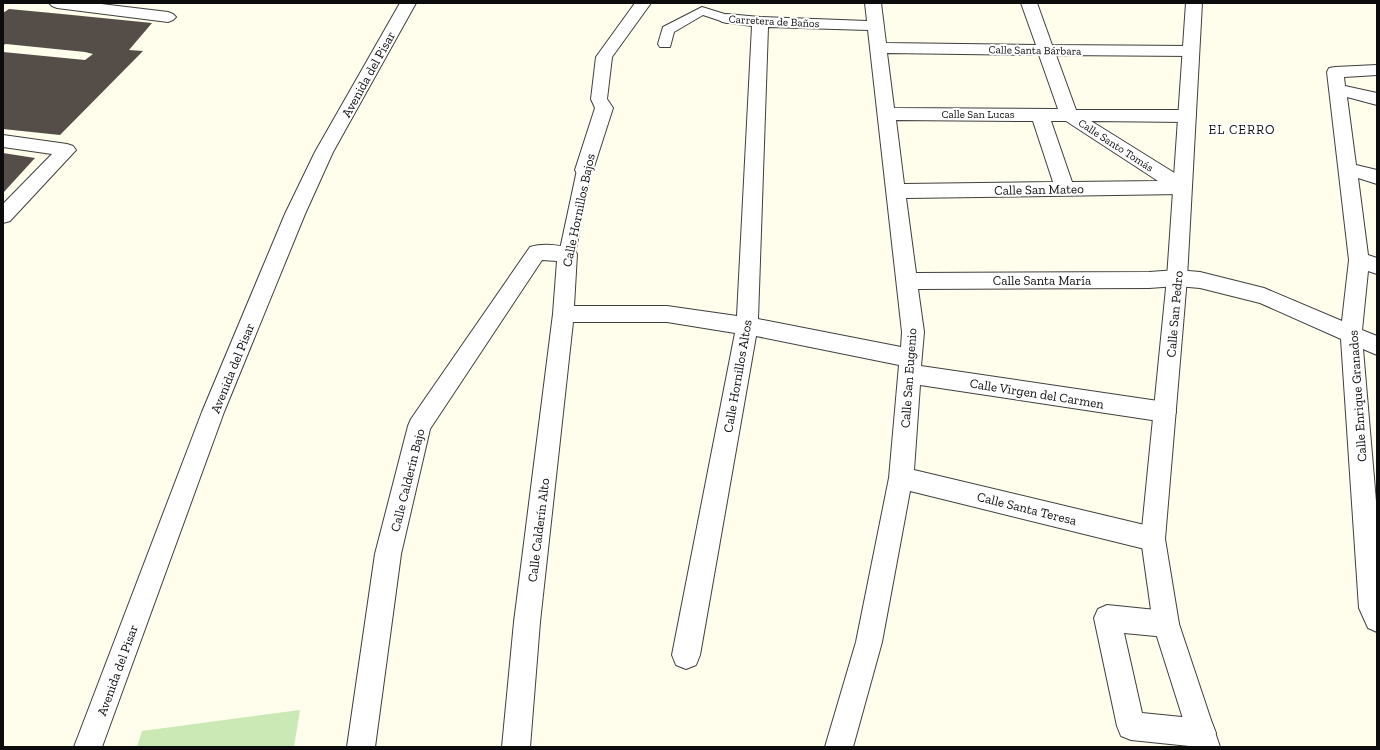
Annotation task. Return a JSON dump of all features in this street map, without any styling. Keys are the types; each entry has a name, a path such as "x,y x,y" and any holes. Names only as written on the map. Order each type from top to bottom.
{"street":[{"path":"57,3 168,17"},
{"name":"Avenida del Pisar","path":"88,747 213,412 295,214 324,152 408,3"},
{"name":"Calle Hornillos Bajos","path":"563,314 566,254 584,170 604,108 599,99 604,57 643,3"},
{"name":"Calle San Eugenio","path":"839,747 870,642 901,478 913,332 873,3"},
{"name":"Calle Santo Tomás","path":"1029,3 1069,115 1182,187"},
{"name":"Calle San Pedro","path":"1166,624 1106,618 1131,726 1204,740 1166,624 1153,539 1177,278 1194,3"},
{"name":"Carretera de Baños","path":"665,44 668,30 702,12 727,19 760,22 876,26"},
{"name":"Calle Hornillos Altos","path":"686,655 747,326 760,22"},
{"name":"Calle Santa Bárbara","path":"878,48 1191,51"},
{"path":"1336,80 1377,70"},
{"path":"1336,80 1377,99"},
{"name":"Calle Enrique Granados","path":"1336,80 1347,168 1368,263 1351,334 1372,608 1377,619"},
{"name":"Calle San Lucas","path":"886,114 1187,116"},
{"path":"1040,115 1065,189"},
{"path":"3,141 67,150 3,216"},
{"path":"1347,168 1377,177"},
{"name":"Calle San Mateo","path":"896,191 1182,187"},
{"name":"Calle Calderín Bajo","path":"361,747 388,554 419,426 538,252 566,254"},
{"name":"Calle Santa María","path":"907,281 1149,280 1177,278 1200,280 1264,296 1377,346"},
{"name":"Calle Virgen del Carmen","path":"563,314 667,314 747,326 910,366 1165,412"},
{"name":"Calle Calderín Alto","path":"516,747 527,622 563,314"},
{"name":"Calle Santa Teresa","path":"901,478 1153,539"}],"green space":[{"path":"300,710 294,747 137,747 142,731"}],"building":[{"path":"9,9 152,23 129,50 143,51 60,135 3,129 3,52 85,60 93,54 6,44 3,45 3,13"},
{"path":"3,153 35,158 3,193"}],"district":[{"name":"EL CERRO","path":"1242,129"}]}
